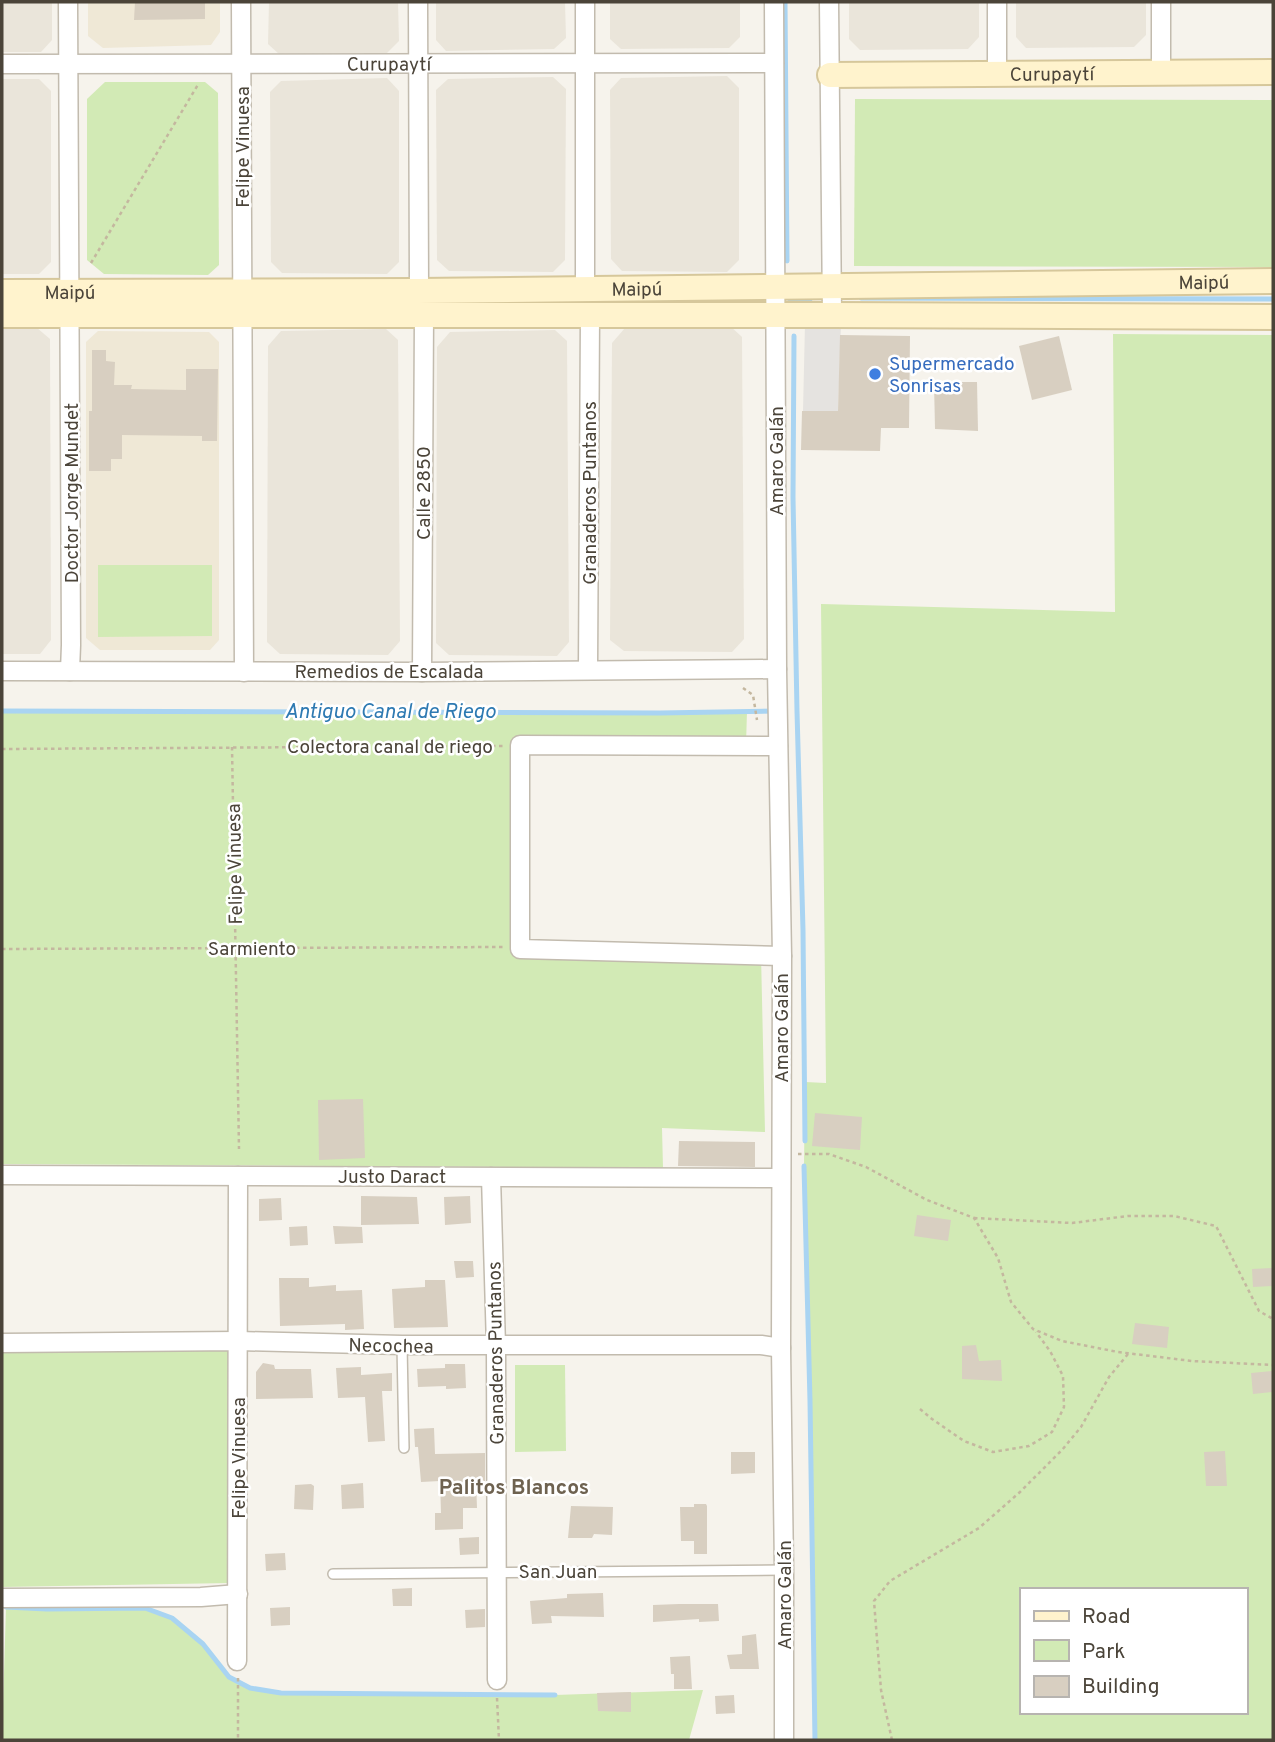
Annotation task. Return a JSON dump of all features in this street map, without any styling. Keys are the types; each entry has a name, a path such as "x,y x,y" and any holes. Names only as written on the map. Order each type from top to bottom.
{"street":[{"name":"Doctor Jorge Mundet","path":"68,2 70,671"},
{"name":"Felipe Vinuesa","path":"241,2 244,672"},
{"name":"Calle 2850","path":"418,2 422,672"},
{"path":"585,2 585,289"},
{"path":"774,2 776,286"},
{"path":"830,2 832,315"},
{"path":"997,2 997,74"},
{"path":"1161,2 1161,72"},
{"name":"Curupaytí","path":"2,64 774,63"},
{"name":"Curupaytí","path":"830,75 1273,72"},
{"name":"Maipú","path":"421,303 585,289 1273,281"},
{"name":"Amaro Galán","path":"776,286 777,668 782,956 780,1153 784,1740"},
{"name":"Maipú","path":"2,292 70,303 421,303 590,315 1273,317"},
{"name":"Maipú","path":"2,315 70,303"},
{"name":"Granaderos Puntanos","path":"588,670 590,315"},
{"name":"Remedios de Escalada","path":"2,671 422,672 777,668"},
{"path":"520,746 512,948 782,956"},
{"name":"Colectora canal de riego","path":"520,746 778,746"},
{"name":"Justo Daract","path":"2,1174 781,1178"},
{"name":"Felipe Vinuesa","path":"237,1661 238,1175"},
{"name":"Granaderos Puntanos","path":"491,1177 496,1346 497,1680"},
{"name":"Necochea","path":"2,1343 239,1341 496,1346 761,1345 781,1348"},
{"path":"2,1598 201,1597 238,1594"}],"lane":[{"path":"402,1345 404,1448"},
{"name":"San Juan","path":"332,1574 784,1570"}],"path":[{"path":"90,263 199,82"},
{"path":"755,704 757,720"},
{"name":"Colectora canal de riego","path":"2,749 520,746"},
{"name":"Felipe Vinuesa","path":"232,747 239,1149"},
{"name":"Sarmiento","path":"2,949 512,948"},
{"path":"780,1153 829,1154 866,1167 927,1199 974,1218 1072,1223 1128,1216 1174,1216 1216,1226 1259,1311 1273,1319"},
{"path":"920,1409 964,1441 993,1452 1029,1446 1052,1432 1064,1407 1063,1376 1050,1351 1011,1302 998,1258 974,1218"},
{"path":"1034,1329 1062,1341 1129,1353 1192,1361 1273,1365"},
{"path":"892,1740 881,1690 874,1601 890,1581 979,1528 1020,1492 1081,1427 1109,1377 1129,1353"},
{"path":"237,1661 238,1740"},
{"path":"497,1680 499,1740"}],"shaded area":[{"path":"2,2 52,2 52,40 41,52 2,52"},
{"path":"88,2 220,2 220,32 211,45 103,48 88,36"},
{"path":"269,2 398,2 399,41 387,53 279,54 268,44"},
{"path":"436,2 565,2 566,38 554,49 446,51 436,40"},
{"path":"610,2 740,2 740,37 729,48 621,49 610,39"},
{"path":"849,2 979,2 979,37 968,49 860,50 849,39"},
{"path":"1016,2 1146,2 1146,35 1134,47 1026,48 1016,37"},
{"path":"727,76 739,88 739,260 727,272 622,271 611,259 610,90 621,78"},
{"path":"553,77 566,89 565,260 553,272 449,271 437,260 436,90 448,79"},
{"path":"387,78 399,91 399,262 387,274 282,273 271,262 270,92 281,81"},
{"path":"2,79 39,79 51,91 51,262 39,274 2,274"},
{"path":"805,324 841,324 838,411 803,411"},
{"path":"730,326 742,337 744,639 732,652 624,651 610,640 612,343 625,328"},
{"path":"2,328 37,328 50,339 51,640 40,654 2,654"},
{"path":"386,329 398,340 400,641 388,655 280,654 267,642 268,346 281,331"},
{"path":"555,330 567,341 569,642 557,656 449,655 436,643 437,347 450,332"},
{"path":"98,331 209,332 219,342 219,640 210,650 100,650 86,638 86,342"}],"green space":[{"path":"105,82 205,82 218,93 219,265 208,275 104,274 87,260 87,99"},
{"path":"855,99 1273,100 1273,267 854,266"},
{"path":"1113,334 1273,335 1273,1740 813,1740 810,1401 804,1166 805,1082 826,1083 821,604 1115,612"},
{"path":"98,565 212,565 212,636 98,637"},
{"path":"747,711 746,745 520,746 520,949 761,955 765,1132 662,1128 663,1168 2,1164 2,713"},
{"path":"233,1349 230,1583 2,1587 2,1351"},
{"name":"Palitos Blancos","path":"515,1365 565,1365 566,1451 515,1452"},
{"path":"6,1607 145,1608 172,1618 203,1644 229,1677 250,1688 281,1693 555,1695 703,1690 689,1740 2,1740"}],"building":[{"path":"135,2 205,2 205,19 134,20"},
{"name":"Supermercado Sonrisas","path":"840,335 910,336 909,428 881,428 880,451 801,450 802,411 838,411"},
{"path":"1059,336 1072,390 1032,400 1019,346"},
{"path":"92,350 106,350 106,361 115,362 114,385 132,385 131,389 186,390 186,369 218,369 217,441 202,441 202,436 122,435 122,459 111,459 111,471 89,471"},
{"path":"934,382 977,382 978,431 935,429"},
{"path":"363,1099 365,1158 319,1160 318,1100"},
{"path":"815,1113 862,1117 860,1150 812,1146"},
{"path":"679,1141 755,1142 755,1167 678,1166"},
{"path":"361,1196 417,1197 419,1224 361,1225"},
{"path":"470,1196 471,1223 445,1225 444,1197"},
{"path":"281,1198 282,1220 259,1221 259,1199"},
{"path":"917,1215 951,1220 948,1241 914,1236"},
{"path":"307,1226 308,1245 290,1246 289,1227"},
{"path":"333,1226 362,1227 363,1243 335,1244"},
{"path":"454,1261 473,1261 474,1277 456,1278"},
{"path":"1272,1268 1272,1286 1253,1287 1252,1269"},
{"path":"279,1278 309,1278 309,1287 336,1285 336,1291 362,1290 364,1329 345,1330 345,1324 280,1326"},
{"path":"425,1280 445,1280 448,1327 394,1328 392,1289 425,1287"},
{"path":"1135,1323 1169,1327 1167,1348 1132,1344"},
{"path":"976,1345 979,1361 1001,1360 1002,1381 962,1379 962,1346"},
{"path":"263,1363 274,1365 275,1369 311,1369 313,1398 256,1399 256,1372"},
{"path":"445,1364 465,1364 466,1388 418,1387 417,1369 445,1368"},
{"path":"361,1367 361,1375 392,1373 392,1391 382,1391 385,1441 368,1442 365,1397 338,1398 336,1368"},
{"path":"1273,1371 1273,1392 1253,1394 1251,1373"},
{"path":"434,1428 435,1454 485,1453 485,1481 476,1481 477,1508 463,1508 463,1529 435,1530 435,1513 441,1513 440,1481 421,1482 414,1429"},
{"path":"1225,1451 1227,1486 1206,1486 1204,1452"},
{"path":"731,1452 755,1452 755,1473 731,1474"},
{"path":"363,1483 364,1508 342,1509 341,1485"},
{"path":"295,1485 314,1486 313,1510 294,1509"},
{"path":"694,1504 707,1506 707,1554 694,1554 694,1541 681,1541 680,1507 694,1507"},
{"name":"Palitos Blancos","path":"571,1506 613,1507 612,1535 594,1534 592,1538 568,1538"},
{"name":"Palitos Blancos","path":"479,1537 479,1554 460,1555 459,1538"},
{"path":"285,1553 286,1570 266,1571 265,1554"},
{"path":"412,1588 412,1606 393,1606 392,1589"},
{"path":"603,1593 604,1617 551,1616 552,1623 532,1624 530,1601 567,1598 567,1594"},
{"path":"718,1604 719,1621 699,1622 699,1619 653,1622 653,1605"},
{"path":"290,1607 290,1625 271,1626 270,1608"},
{"path":"485,1609 485,1627 466,1628 465,1610"},
{"path":"756,1634 759,1669 730,1669 727,1655 742,1654 742,1636"},
{"path":"690,1656 692,1689 674,1689 670,1657"},
{"path":"631,1692 631,1712 598,1711 597,1693"},
{"path":"734,1695 735,1713 716,1714 715,1696"}],"waterway":[{"path":"785,2 787,261"},
{"path":"861,298 1273,299"},
{"path":"790,299 810,299"},
{"path":"794,336 793,497 805,1141"},
{"name":"Antiguo Canal de Riego","path":"2,711 776,711"},
{"path":"804,1166 815,1740"},
{"path":"6,1607 145,1608 172,1618 203,1644 229,1677 250,1688 281,1693 555,1695"}],"place":[{"name":"Supermercado Sonrisas","path":"875,374"}],"district":[{"name":"Palitos Blancos","path":"514,1487"}]}
